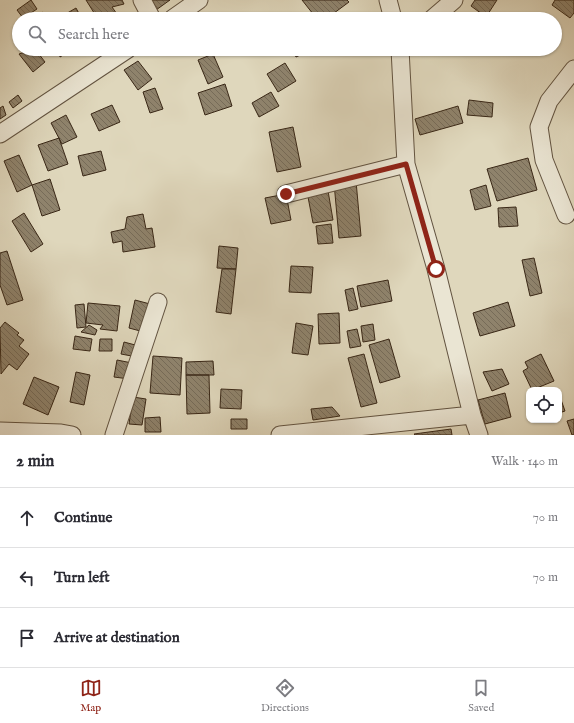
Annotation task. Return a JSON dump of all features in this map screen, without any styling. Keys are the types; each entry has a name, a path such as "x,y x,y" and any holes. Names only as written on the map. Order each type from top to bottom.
{"street":[{"path":"142,0 148,12"},
{"path":"182,12 199,0"},
{"path":"388,0 391,12"},
{"path":"440,12 454,0"},
{"path":"0,134 117,56"},
{"path":"400,56 406,164 436,269 472,415 479,435"},
{"path":"566,215 544,160 539,127 549,101 574,69"},
{"path":"286,194 406,164"},
{"path":"114,435 158,302"},
{"path":"280,435 472,415"},
{"path":"0,431 61,433 72,435"}],"building":[{"path":"31,0 37,9 32,12 18,12 17,10"},
{"path":"86,0 122,0 124,4 112,7 116,12 94,12"},
{"path":"149,0 170,0 156,10"},
{"path":"302,0 347,0 349,2 335,12 311,12"},
{"path":"475,0 497,0 489,12 479,12 471,6"},
{"path":"555,0 574,0 574,13 570,18 552,5"},
{"path":"76,8 78,12 69,12"},
{"path":"21,56 40,56 45,62 33,72"},
{"path":"208,56 214,56 223,77 208,84 198,60"},
{"path":"138,61 152,79 138,90 124,70"},
{"path":"285,63 296,81 278,92 267,74"},
{"path":"225,84 232,106 205,115 198,93"},
{"path":"155,88 163,109 150,113 143,92"},
{"path":"271,92 279,106 259,117 252,103"},
{"path":"18,95 22,101 13,108 9,102"},
{"path":"469,100 493,103 492,117 467,115"},
{"path":"112,105 120,122 99,131 91,114"},
{"path":"3,106 6,115 0,119 0,108"},
{"path":"458,106 463,123 420,135 415,119"},
{"path":"66,115 77,137 62,144 51,123"},
{"path":"293,127 301,167 277,172 269,132"},
{"path":"59,138 68,164 48,171 38,145"},
{"path":"101,151 106,170 83,176 78,156"},
{"path":"19,155 32,185 17,192 4,161"},
{"path":"528,158 537,190 497,201 487,169"},
{"path":"50,179 60,210 42,216 32,185"},
{"path":"356,181 361,236 339,238 334,183"},
{"path":"327,185 333,220 313,223 308,197"},
{"path":"486,185 491,206 475,210 470,190"},
{"path":"286,194 291,220 271,224 265,198"},
{"path":"516,207 518,226 499,227 498,208"},
{"path":"24,213 43,244 31,252 12,221"},
{"path":"143,214 146,229 152,228 155,247 123,252 122,241 113,243 111,232 125,229 127,217"},
{"path":"331,224 333,243 318,244 316,226"},
{"path":"219,246 238,248 236,269 217,268"},
{"path":"7,251 23,300 7,305 0,285 0,253"},
{"path":"534,258 542,293 530,296 522,260"},
{"path":"291,266 313,267 311,293 289,292"},
{"path":"222,269 236,269 231,314 216,312"},
{"path":"388,280 392,301 361,307 357,286"},
{"path":"353,288 358,309 349,311 345,290"},
{"path":"135,300 150,304 144,332 129,328"},
{"path":"508,302 515,326 480,336 473,313"},
{"path":"88,303 120,306 117,331 100,329 103,325 86,323"},
{"path":"84,304 86,327 77,328 75,305"},
{"path":"339,313 340,343 319,344 318,314"},
{"path":"5,322 19,333 17,335 24,340 19,346 29,354 17,370 9,364 1,374 0,328"},
{"path":"296,323 313,326 308,355 292,353"},
{"path":"373,324 375,340 363,342 361,326"},
{"path":"89,325 97,330 95,335 81,332"},
{"path":"357,329 361,346 350,348 347,331"},
{"path":"75,336 92,339 90,351 73,349"},
{"path":"100,339 112,339 112,351 99,351"},
{"path":"389,339 400,377 380,383 369,345"},
{"path":"124,342 139,346 137,357 121,354"},
{"path":"364,354 377,403 361,407 348,358"},
{"path":"541,354 554,381 539,387 531,387 523,371 528,368 525,362"},
{"path":"153,356 182,358 180,395 150,393"},
{"path":"117,360 132,363 129,379 114,377"},
{"path":"213,361 214,375 186,375 186,362"},
{"path":"502,369 509,384 492,391 483,372"},
{"path":"76,372 90,375 84,405 70,402"},
{"path":"186,375 209,375 210,413 187,414"},
{"path":"34,377 59,387 48,415 23,404"},
{"path":"221,389 242,390 241,409 220,408"},
{"path":"505,393 511,417 485,424 478,400"},
{"path":"133,397 146,399 142,425 129,424"},
{"path":"562,402 565,411 562,412"},
{"path":"332,407 340,416 313,420 311,409"},
{"path":"160,417 161,432 145,432 145,418"},
{"path":"231,419 247,419 247,429 231,429"},
{"path":"574,419 574,435 572,435 567,421"},
{"path":"451,429 452,435 414,434"}],"route":[{"path":"286,194 406,164 436,269"}]}
